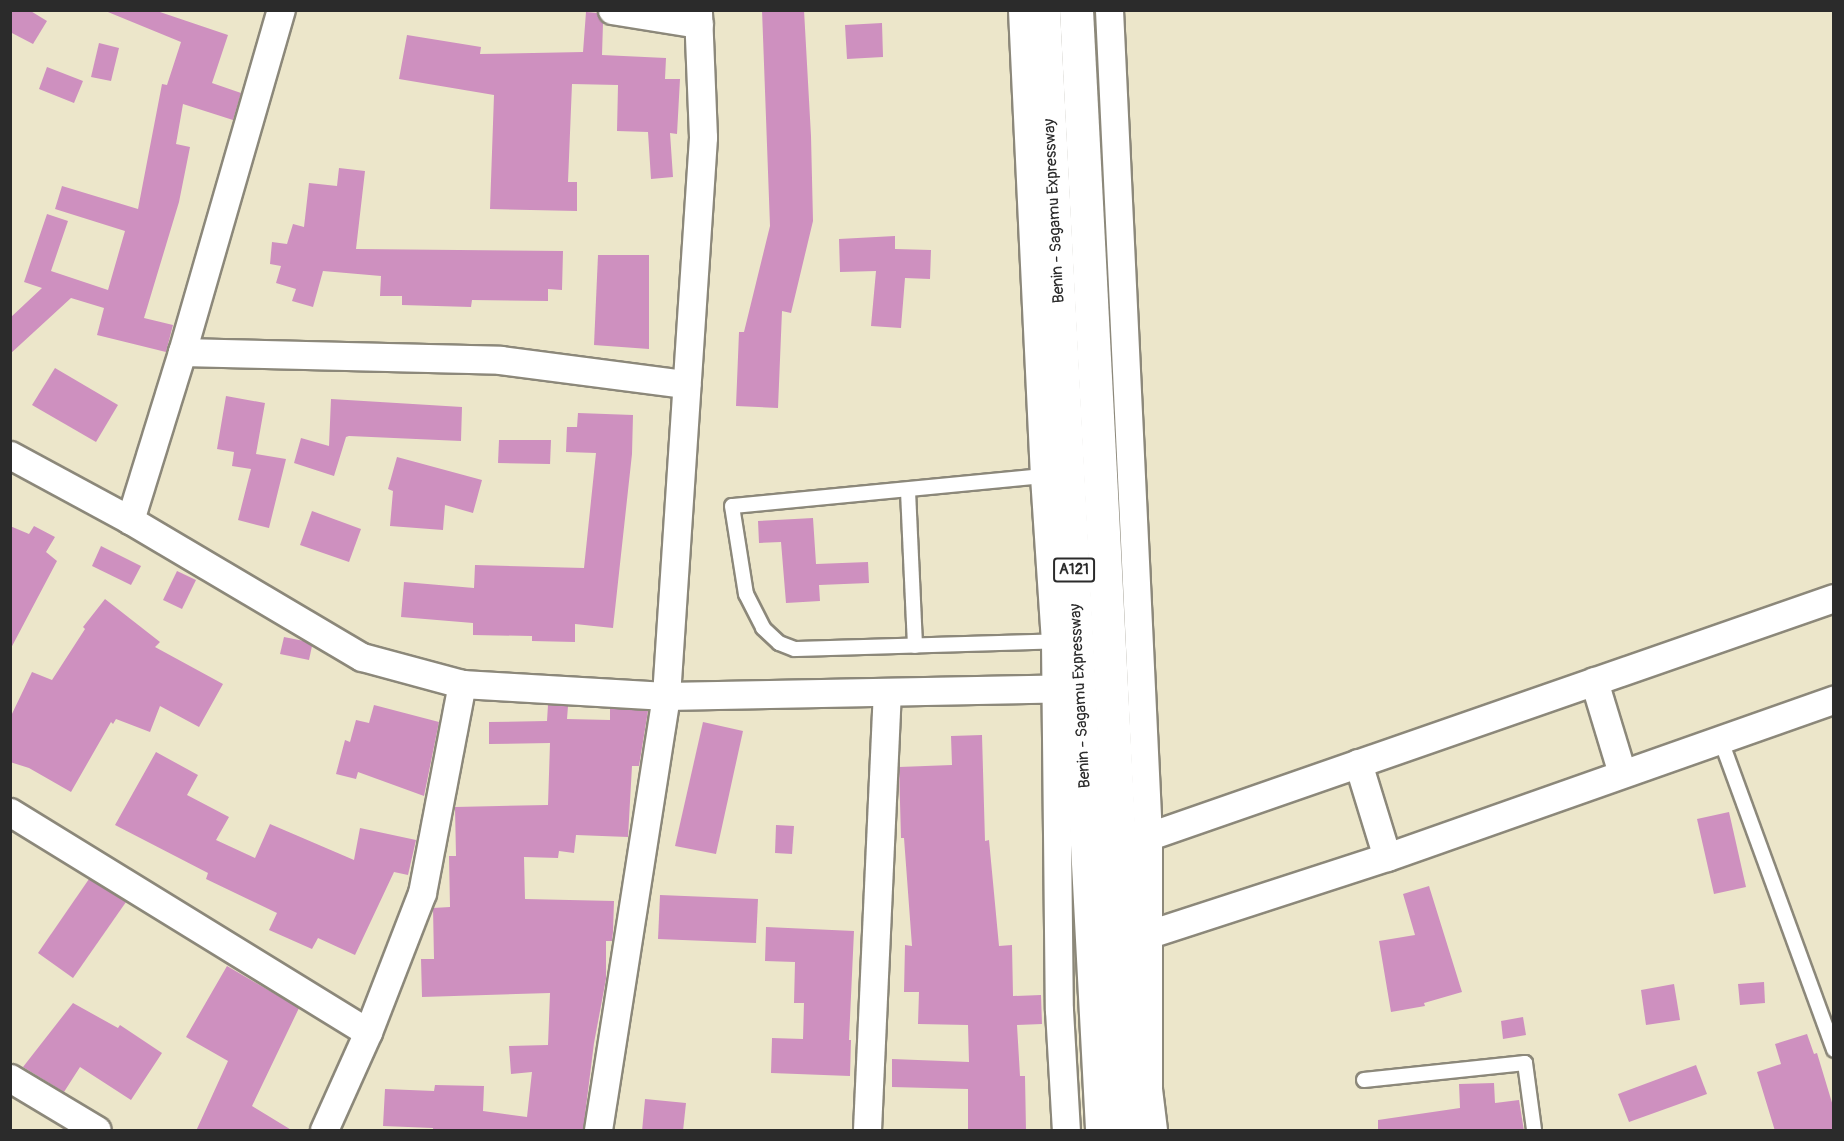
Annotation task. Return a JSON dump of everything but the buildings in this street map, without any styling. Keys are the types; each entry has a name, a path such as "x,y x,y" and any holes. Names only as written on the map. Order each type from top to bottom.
{"highway":[{"name":"Benin - Sagamu Expressway","path":"1043,10 1068,689 1102,1131"},
{"name":"A121","path":"1076,10 1133,842 1137,938 1134,1131"}],"street":[{"path":"130,520 182,352 281,10"},
{"path":"598,1131 666,696 703,137 699,17 612,10"},
{"path":"1022,10 1044,476 1066,641"},
{"path":"1109,10 1133,842 1594,681 1833,601"},
{"path":"182,352 500,360 686,384"},
{"path":"10,455 130,520 362,657 462,684 666,696 887,694 1068,689 1059,1010 1066,1131"},
{"path":"1594,681 1622,773"},
{"path":"324,1131 368,1032 422,893 462,684"},
{"path":"867,1131 887,694"},
{"path":"1153,1131 1137,938 1387,857 1833,700"},
{"path":"1359,763 1387,857"},
{"path":"10,812 368,1032"},
{"path":"10,1078 97,1131"}],"lane":[{"path":"1044,476 908,491 732,506 746,594 763,628 779,644 795,649 1066,641"},
{"path":"908,491 915,646"},
{"path":"1720,738 1833,1050"},
{"path":"1364,1080 1525,1063 1534,1131"}]}
